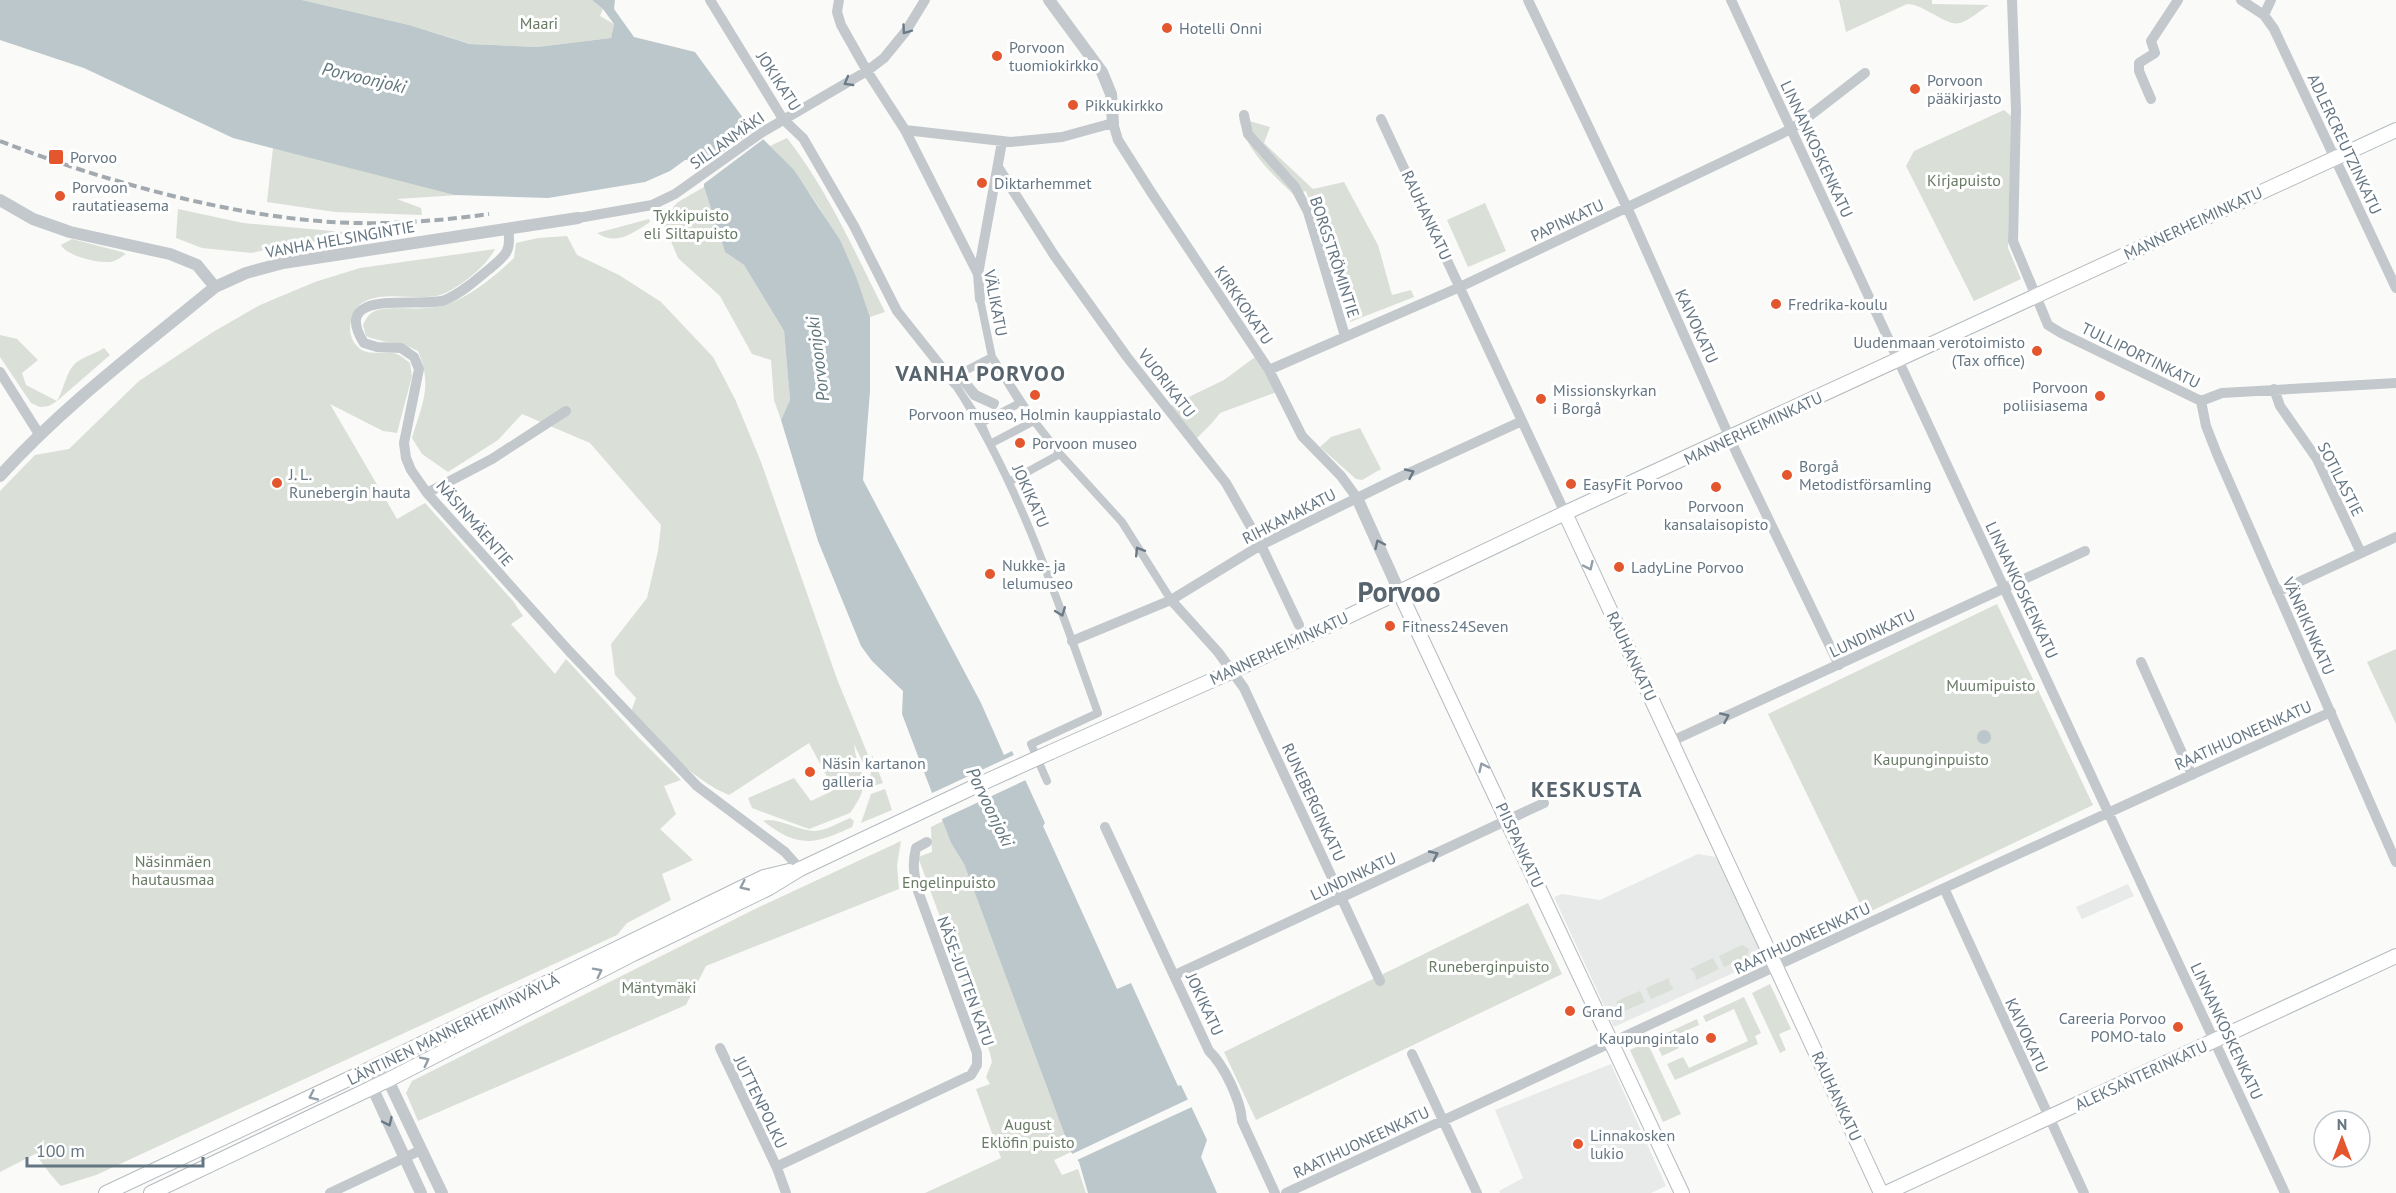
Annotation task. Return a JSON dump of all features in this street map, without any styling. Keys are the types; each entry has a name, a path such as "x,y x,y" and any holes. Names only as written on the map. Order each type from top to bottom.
{"main road":[{"name":"MANNERHEIMINKATU","path":"978,785 1233,671 1565,513 2396,130"},
{"name":"RAUHANKATU","path":"1565,513 1881,1193"},
{"name":"PIISPANKATU","path":"1399,591 1682,1193"},
{"name":"LÄNTINEN MANNERHEIMINVÄYLÄ","path":"151,1193 388,1080 633,954 769,888 800,869 978,785"},
{"name":"LÄNTINEN MANNERHEIMINVÄYLÄ","path":"106,1193 374,1067 749,884 764,877 800,869"},
{"name":"ALEKSANTERINKATU","path":"1886,1193 2396,956"}],"street":[{"name":"JOKIKATU","path":"710,0 783,119 809,147 854,226 897,310 952,380 981,423 1025,517 1098,712 1031,744 1047,781"},
{"name":"VÄLIKATU","path":"839,0 837,12 841,25 905,130 978,274 980,299 992,357 1020,403 1034,421"},
{"name":"SILLANMÄKI","path":"578,218 652,205 675,194 761,133 867,71 884,58 906,31 926,0"},
{"path":"905,130 1002,142 1062,136 1113,123 1111,94 1104,78 1049,0"},
{"name":"KAIVOKATU","path":"1528,0 1628,208 1731,438 1839,665"},
{"name":"LINNANKOSKENKATU","path":"1731,0 2285,1193"},
{"name":"TULLIPORTINKATU","path":"2012,0 2016,110 2013,241 2049,325 2201,401 2222,393 2396,383"},
{"path":"2151,99 2139,71 2139,63 2155,53 2151,41 2178,0"},
{"path":"2241,0 2264,15 2271,0"},
{"name":"ADLERCREUTZINKATU","path":"2264,15 2274,29 2396,288"},
{"name":"PAPINKATU","path":"1269,370 1460,287 1791,129 1865,72"},
{"name":"BORGSTRÖMINTIE","path":"1244,115 1248,134 1295,187 1308,212 1345,336"},
{"name":"RAUHANKATU","path":"1381,119 1565,513"},
{"name":"KIRKKOKATU","path":"1113,123 1118,140 1269,370 1302,436 1341,476 1357,498"},
{"path":"978,274 1002,142"},
{"name":"VUORIKATU","path":"998,167 1054,255 1127,357 1226,483 1261,545 1299,625"},
{"path":"0,200 33,219 70,232 170,254 196,265 215,287"},
{"name":"VANHA HELSINGINTIE","path":"0,476 39,434 105,375 215,287 246,273 283,263 578,218"},
{"name":"NÄSINMÄENTIE","path":"508,228 509,249 502,259 470,285 444,300 425,303 385,302 369,305 356,322 357,331 364,343 377,347 400,348 414,357 419,369 404,443 406,458 411,470 427,493 561,643 697,786 785,852 800,869"},
{"path":"952,380 958,375 974,396 994,405 994,402 976,394 959,374 992,357"},
{"path":"0,372 39,434"},
{"name":"SOTILASTIE","path":"2274,389 2280,406 2317,459 2361,553"},
{"name":"VÄNRIKINKATU","path":"2201,401 2206,426 2396,862"},
{"path":"981,423 1020,403"},
{"path":"427,493 492,459 566,411"},
{"path":"990,444 1034,421 1060,454 1122,522 1171,600 1233,671"},
{"name":"RIHKAMAKATU","path":"1072,641 1171,600 1261,545 1522,421"},
{"path":"1009,482 1060,454"},
{"name":"PIISPANKATU","path":"1357,498 1399,591"},
{"path":"2277,592 2396,537"},
{"name":"LUNDINKATU","path":"1672,741 2085,551"},
{"path":"2141,662 2192,775"},
{"name":"RUNEBERGINKATU","path":"1233,671 1244,688 1380,981"},
{"name":"RAATIHUONEENKATU","path":"1286,1193 1613,1044 2108,812 2331,712"},
{"name":"LUNDINKATU","path":"1175,975 1544,803"},
{"name":"JOKIKATU","path":"1105,827 1209,1051 1217,1059 1241,1110 1242,1121 1275,1193"},
{"name":"NÄSE-JUTTEN KATU","path":"777,1168 793,1158 971,1075 975,1071 977,1053 913,873 912,861 916,848 927,842"},
{"name":"KAIVOKATU","path":"1944,888 2084,1193"},
{"name":"JUTTENPOLKU","path":"720,1048 777,1168"},
{"path":"1412,1054 1477,1193"},
{"path":"374,1067 388,1080 442,1193"},
{"path":"374,1067 372,1087 421,1193"},
{"path":"330,1193 421,1150"},
{"path":"777,1168 786,1193"}],"shaded area":[{"path":"1698,854 1716,857 1764,959 1614,1027 1554,897 1562,894 1600,900"},
{"path":"2128,884 2134,896 2082,919 2076,907"},
{"name":"Linnakosken lukio","path":"1611,1064 1666,1186 1651,1193 1500,1193 1499,1191 1523,1178 1495,1110"}],"green space":[{"name":"Maari","path":"302,0 592,0 603,9 600,16 614,24 611,38 537,47 471,44 409,25"},
{"path":"1839,0 1932,0 1932,4 1989,5 1968,20 1955,23 1907,4 1846,32"},
{"name":"Kirjapuisto","path":"2004,110 2011,116 2008,248 2021,279 1974,301 1906,166 1914,151"},
{"path":"1239,118 1270,127 1264,143 1313,189 1344,182 1378,245 1392,295 1411,290 1414,297 1350,322 1306,191 1293,194 1268,169 1247,140"},
{"path":"787,138 828,200 885,312 870,317 841,247 818,205 788,165 770,146"},
{"path":"273,148 458,195 397,199 421,208 422,215 335,212 267,202"},
{"name":"Tykkipuisto eli Siltapuisto","path":"704,187 725,252 744,265 784,331 790,400 781,420 774,400 771,360 752,354 720,296 678,258 662,220 678,202"},
{"path":"1485,203 1506,251 1468,267 1447,220"},
{"path":"178,209 243,223 343,232 339,238 280,246 252,253 202,248 176,238"},
{"path":"649,219 650,222 637,230 618,238 604,237 597,233"},
{"path":"567,236 577,255 619,275 661,302 713,357 735,399 761,462 837,679 868,755 867,771 854,744 863,784 858,801 850,813 809,829 752,808 748,798 794,778 811,801 834,790 809,743 729,795 688,769 631,712 636,698 615,675 611,644 647,598 658,551 661,525 590,443 522,414 498,440 448,472 422,454 412,438 422,405 425,385 425,375 418,351 366,336 363,325 368,317 373,312 382,309 427,308 445,305 464,297 499,272 514,258 516,243 538,238"},
{"path":"72,239 126,254 108,262 85,259 70,253 61,245"},
{"name":"Näsinmäen hautausmaa","path":"495,249 478,270 461,284 443,294 425,297 375,298 364,302 356,309 350,330 351,337 357,346 372,353 394,353 410,363 412,376 397,433 383,431 330,404 397,519 425,503 513,601 523,616 511,624 555,674 566,659 681,780 664,786 676,814 660,829 693,860 662,874 671,900 627,923 617,935 96,1175 61,1186 35,1154 0,1172 0,491 35,455 69,449 139,381 213,332 260,305 315,282 360,268"},
{"path":"0,335 17,339 38,360 22,373 26,385 57,401 49,406 40,407 31,403 0,357"},
{"path":"104,348 110,355 57,401 73,366"},
{"path":"1255,357 1277,392 1220,413 1196,439 1170,406 1224,380"},
{"path":"1360,428 1381,469 1362,480 1356,479 1320,447 1331,437"},
{"name":"Kaupunginpuisto","path":"1997,604 2093,805 1865,914 1768,714"},
{"path":"2396,649 2396,724 2367,662"},
{"path":"872,755 883,783 870,787"},
{"path":"885,789 892,810 861,823 871,794"},
{"path":"850,818 854,821 852,827 827,837 806,841 786,836 763,821 774,820 801,829 819,831"},
{"path":"943,821 951,843 964,864 1071,1152 1054,1160 1062,1175 1078,1169 1086,1193 925,1193 1001,1158 976,1089 990,1084 986,1077 992,1062 990,1053 918,857 932,852 931,827"},
{"name":"Mäntymäki","path":"901,841 897,865 899,889 706,966 686,1005 418,1121 406,1093 412,1081 753,910"},
{"name":"Runeberginpuisto","path":"1528,903 1562,974 1256,1120 1224,1052"},
{"path":"1742,945 1749,949 1747,957 1724,967 1719,956"},
{"path":"1713,958 1719,969 1696,980 1695,973 1690,969"},
{"path":"1669,978 1674,989 1651,999 1646,988"},
{"path":"1770,984 1791,1029 1779,1034 1786,1050 1780,1053 1752,993"},
{"path":"1640,991 1645,1002 1622,1012 1616,1009 1617,1001"},
{"path":"1744,997 1761,1033 1755,1036 1758,1044 1675,1080 1667,1064 1683,1057 1689,1068 1748,1041 1734,1009 1706,1022 1703,1016"},
{"path":"1697,1019 1699,1025 1674,1036 1679,1048 1662,1056 1654,1039"},
{"path":"1647,1042 1681,1114 1663,1122 1630,1050"}],"water":[{"name":"Porvoonjoki","path":"0,0 302,0 409,25 470,44 537,47 611,38 614,24 603,9 592,0 615,0 614,9 634,37 695,52 746,122 794,170 840,240 870,317 870,391 863,480 981,703 1004,755 1012,751 1045,823 1043,826 1117,989 1131,983 1178,1086 1181,1085 1207,1140 1201,1157 1217,1193 1088,1193 1079,1162 1071,1152 964,864 951,843 902,714 903,691 872,661 861,646 818,541 781,420 790,400 784,331 744,265 725,252 704,187 703,168 698,161 685,160 670,171 645,182 548,198 455,195 233,138 84,68 0,40"},
{"path":"1981,730 1987,730 1991,737 1987,744 1981,744 1977,740 1977,734"}],"pier":[{"path":"756,128 765,138 701,186 700,169"},
{"path":"1016,754 1028,779 940,820 930,794"},
{"path":"1191,1098 1194,1106 1075,1161 1070,1155"}],"railway":[{"path":"0,141 84,171 176,197 268,215 314,221 374,223 423,221 489,214"}],"place":[{"name":"Hotelli Onni","path":"1167,28"},
{"name":"Porvoon tuomiokirkko","path":"997,56"},
{"name":"Porvoon pääkirjasto","path":"1915,89"},
{"name":"Pikkukirkko","path":"1073,105"},
{"name":"Porvoo","path":"56,157"},
{"name":"Diktarhemmet","path":"982,183"},
{"name":"Porvoon rautatieasema","path":"60,196"},
{"name":"Fredrika-koulu","path":"1776,304"},
{"name":"Uudenmaan verotoimisto (Tax office)","path":"2037,351"},
{"name":"Porvoon museo, Holmin kauppiastalo","path":"1035,395"},
{"name":"Porvoon poliisiasema","path":"2100,396"},
{"name":"Missionskyrkan i Borgå","path":"1541,399"},
{"name":"Porvoon museo","path":"1020,443"},
{"name":"Borgå Metodistförsamling","path":"1787,475"},
{"name":"J. L. Runebergin hauta","path":"277,483"},
{"name":"EasyFit Porvoo","path":"1571,484"},
{"name":"Porvoon kansalaisopisto","path":"1716,487"},
{"name":"LadyLine Porvoo","path":"1619,567"},
{"name":"Nukke- ja lelumuseo","path":"990,574"},
{"name":"Fitness24Seven","path":"1390,626"},
{"name":"Näsin kartanon galleria","path":"810,772"},
{"name":"Grand","path":"1570,1011"},
{"name":"Careeria Porvoo POMO-talo","path":"2178,1027"},
{"name":"Kaupungintalo","path":"1711,1038"},
{"name":"Linnakosken lukio","path":"1578,1144"}],"district":[{"name":"VANHA PORVOO","path":"981,373"},
{"name":"Porvoo","path":"1399,592"},
{"name":"KESKUSTA","path":"1587,789"}],"park label":[{"name":"Muumipuisto","path":"1991,685"},
{"name":"Engelinpuisto","path":"949,882"},
{"name":"August Eklöfin puisto","path":"1028,1133"}]}
